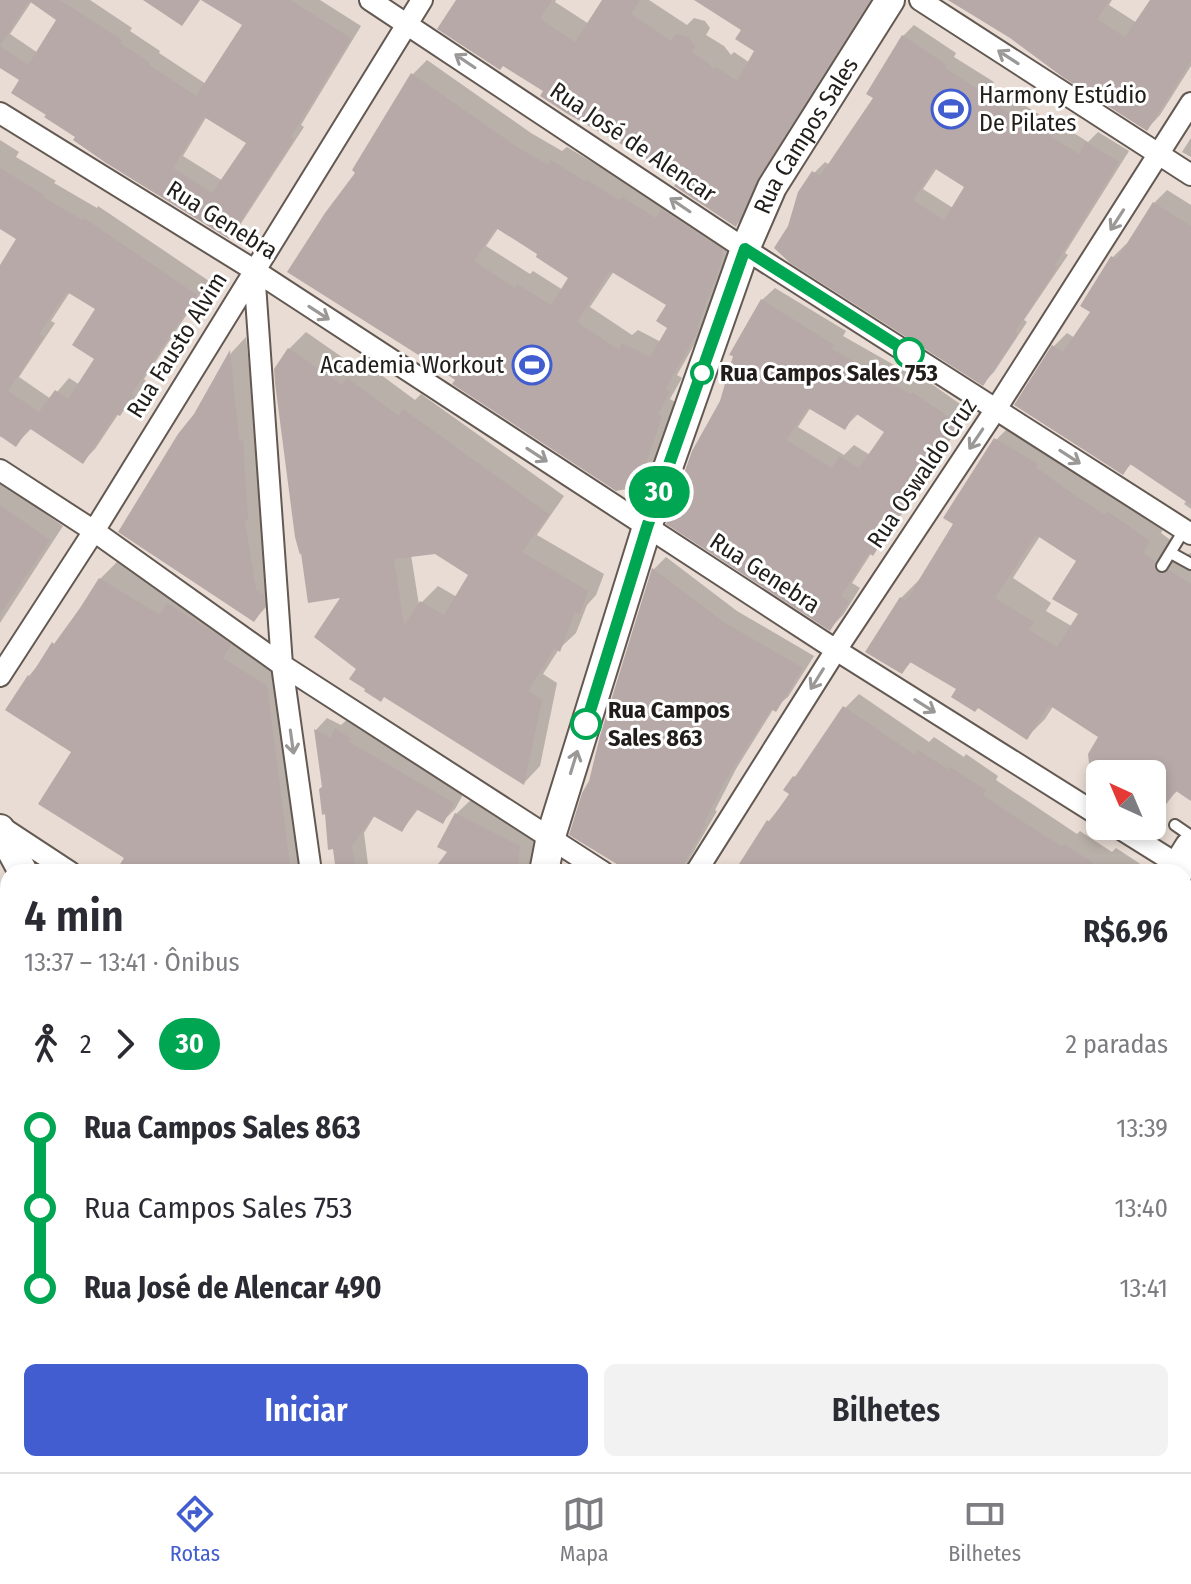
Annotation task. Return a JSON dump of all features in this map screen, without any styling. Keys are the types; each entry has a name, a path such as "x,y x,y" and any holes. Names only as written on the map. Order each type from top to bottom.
{"street":[{"name":"Rua José de Alencar","path":"370,0 745,249 1188,532"},
{"name":"Rua Fausto Alvim","path":"0,676 94,531 422,0"},
{"name":"Rua Campos Sales","path":"546,864 551,836 647,527 745,249 772,187 890,0"},
{"path":"920,0 1191,175"},
{"name":"Rua Oswaldo Cruz","path":"701,864 1191,103"},
{"name":"Rua Genebra","path":"0,113 254,270 836,650 1086,807"},
{"path":"254,270 282,665 310,864"},
{"path":"0,470 94,531 282,665 591,864"},
{"path":"0,827 19,864"},
{"path":"0,827 58,864"},
{"path":"1149,840 1180,853"}],"lane":[{"path":"1162,566 1188,532"},
{"path":"1171,553 1191,564"},
{"path":"1180,853 1191,836"}],"building":[{"path":"0,0 60,0 122,40 120,43 149,65 196,96 242,25 201,0 290,0 351,38 291,137 294,139 229,239 106,163 73,140 75,137 44,117 46,115 11,93 19,80 0,68","holes":["29,1 56,20 28,65 0,46","204,117 246,143 212,193 173,168"]},
{"path":"143,0 200,0 182,26"},
{"path":"456,0 552,0 540,19 575,42 602,0 640,0 631,14 671,41 676,34 688,37 695,46 692,52 714,70 716,67 737,81 754,51 735,39 741,30 694,0 870,0 758,178 736,227 674,186 678,180 540,96 543,91 503,66 500,70 437,29"},
{"path":"948,0 1110,0 1097,19 1125,37 1150,0 1191,0 1191,61 1147,131"},
{"path":"902,35 985,94 983,97 1039,132 1079,154 1086,142 1119,162 1015,332 1018,334 983,386 790,263 774,248 788,226 798,192 812,171 820,176 873,98 866,94","holes":["934,168 964,187 944,220 913,200"]},
{"path":"411,73 548,165 551,160 656,218 661,209 723,250 699,329 665,390 670,392 658,414 662,417 638,487 616,491 452,384 455,380 428,361 287,272 355,173 352,170","holes":["496,228 568,278 551,305 517,284 515,288 474,261","610,271 666,305 656,321 667,328 650,357 622,343 619,350 577,322"]},
{"path":"0,168 43,197 82,220 84,218 197,295 120,416 116,414 83,464 29,428 16,447 0,436 0,265 16,239 0,229","holes":["67,292 95,309 72,345 94,359 68,399 55,390 39,412 8,391 43,337 39,334"]},
{"path":"1153,202 1191,226 1191,505 1130,464 1123,475 1014,405 1052,345 1063,352 1090,312 1080,306 1111,256 1117,259"},
{"path":"761,299 834,345 832,349 910,394 912,392 959,424 873,556 869,553 841,596 849,601 830,631 666,524 692,451 720,401 733,356 729,355","holes":["808,408 845,430 855,413 884,432 859,468 839,456 832,468 786,440"]},
{"path":"288,348 342,385 347,378 399,416 403,409 549,514 522,552 588,591 580,614 575,612 560,652 555,648 528,691 542,700 524,785 384,697 381,702 364,691 349,679 356,669 314,637 340,598 308,603 301,553 295,537 274,369","holes":["435,554 468,575 444,615 420,601 404,626 394,559"]},
{"path":"230,350 239,440 243,441 248,520 245,520 256,590 264,595 265,606 254,622 118,532 178,434 194,414"},
{"path":"994,438 1038,464 1036,467 1070,492 1105,515 1107,511 1150,541 1143,553 1155,561 1157,572 1163,574 1169,570 1191,584 1191,801 1176,791 1166,804 1166,760 1089,760 1088,754 1098,737 1049,705 1027,740 978,708 975,712 951,697 956,689 910,662 902,674 865,652 900,597 906,601 953,524 943,518","holes":["1036,535 1076,561 1052,599 1078,614 1057,647 1029,630 1034,622 995,598"]},
{"path":"0,505 50,540 0,615"},
{"path":"652,568 725,623 803,668 776,712 771,709 724,783 684,864 617,864 569,835 589,781"},
{"path":"99,578 160,615 167,603 231,645 223,658 267,686 290,864 120,864 124,858 38,804 71,752 5,710 52,642 54,644"},
{"path":"843,706 915,755 918,750 949,770 950,767 986,790 983,795 1017,818 1095,864 739,864 767,820 770,822 789,794 783,790"},
{"path":"335,728 351,739 349,742 454,803 443,824 416,809 402,832 373,816 352,846 355,864 335,864 333,849 328,850 325,814 322,815 319,789 322,787 314,729 331,738"},
{"path":"455,813 520,846 518,864 438,864 447,852 437,847"}],"bus line":[{"name":"30","path":"586,724 647,527 745,249 909,353"}],"place":[{"name":"Harmony Estúdio De Pilates","path":"951,109"},
{"name":"Academia Workout","path":"532,365"},
{"name":"Rua Campos Sales 753","path":"702,373"},
{"name":"Rua Campos Sales 863","path":"586,724"}]}
